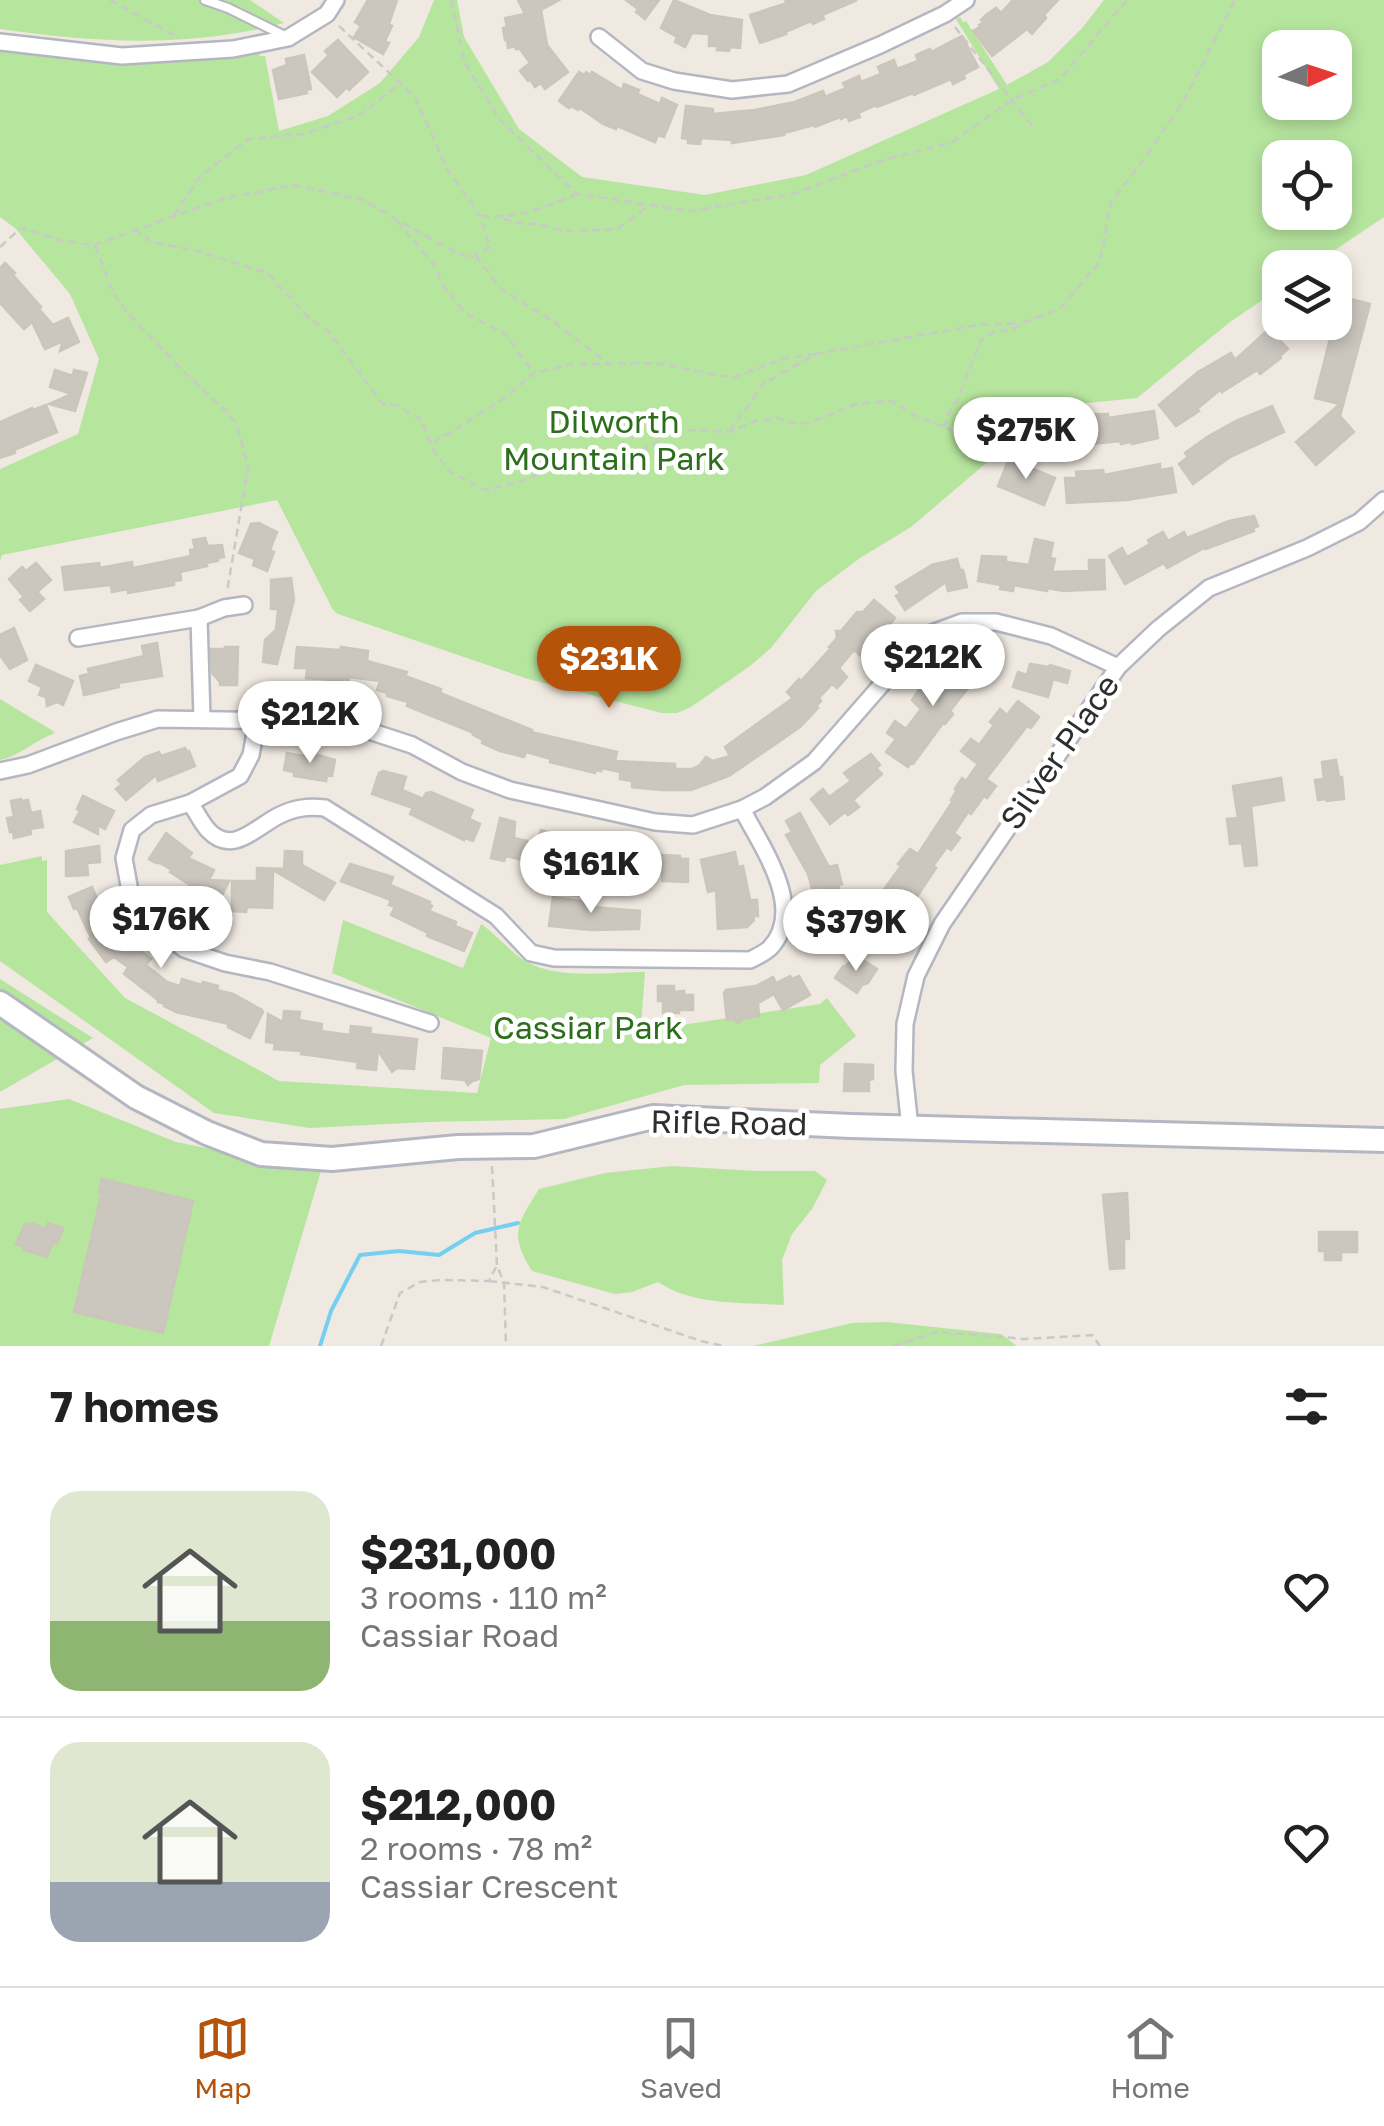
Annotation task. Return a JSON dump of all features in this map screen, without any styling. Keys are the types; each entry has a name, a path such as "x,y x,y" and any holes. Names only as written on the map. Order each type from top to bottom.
{"street":[{"path":"599,36 642,71 732,90 788,84 880,45 941,7 966,0"},
{"path":"0,42 122,56 233,49 288,38 332,7"},
{"name":"Silver Place","path":"910,1128 904,1071 905,1024 916,976 942,924 1118,667 1158,628 1209,588 1359,522 1384,500"},
{"path":"78,638 199,618 244,605"},
{"path":"199,618 202,718"},
{"path":"0,770 28,765 158,719 293,721 360,728 412,745 462,772 510,790 654,822 693,825 765,797 814,762 924,636 962,622 996,622 1051,636 1118,667"},
{"path":"256,722 251,755 240,776 190,802 151,815 132,830 124,858 131,897 184,949 430,1023"},
{"path":"190,802 210,832 225,842 243,839 278,816 305,806 325,808 496,916 531,954 554,958 750,960 769,950 780,933 785,907 781,884 742,808"},
{"name":"Rifle Road","path":"0,1003 136,1097 206,1133 261,1154 332,1160 458,1147 534,1146 653,1117 1384,1140"}],"lane":[{"path":"205,0 288,38"}],"path":[{"path":"110,0 203,51"},
{"path":"451,0 465,63 500,119 577,194"},
{"path":"503,219 577,194 690,212 794,194 880,161 952,142 1012,100 1060,78 1127,0"},
{"path":"432,444 502,400 534,373 572,364 658,364 732,378 783,359 961,328 1022,322 1060,310 1100,261 1111,202 1185,98 1234,0"},
{"path":"0,247 21,228 62,242 94,245 222,199 294,185 364,200 470,258 490,247 480,216 446,169 415,97 332,7"},
{"path":"941,7 1034,128"},
{"path":"173,216 201,175 249,139 304,134 360,115 400,83"},
{"path":"480,216 564,231 617,229 649,205"},
{"path":"394,218 435,266 442,284 466,312 505,334 534,373"},
{"path":"134,229 152,242 198,251 268,274 309,318 328,331 382,403 410,411 421,419 434,451 449,471 485,490 519,482 568,462 616,466 672,432 729,432 777,418 809,423 856,404 891,401 951,430"},
{"path":"94,245 124,310 237,425 248,467 224,608"},
{"path":"475,255 501,289 551,320 608,364"},
{"path":"943,427 958,400 980,340 991,332 1016,328 1022,322"},
{"path":"729,432 763,384 816,354"},
{"path":"492,1160 506,1346"},
{"path":"489,1281 497,1266"},
{"path":"380,1346 400,1293 420,1282 441,1280 543,1287 701,1342 723,1346"},
{"path":"893,1346 937,1332 1024,1339 1092,1335 1100,1346"}],"green space":[{"path":"0,0 250,0 284,23 178,40 108,40 0,29"},
{"name":"Dilworth Mountain Park","path":"434,0 457,0 464,37 519,129 582,177 705,195 806,175 999,89 956,19 960,17 1007,85 1048,62 1104,0 1384,0 1384,217 1335,250 1262,250 1262,300 1137,398 1048,407 911,527 816,591 771,648 750,666 677,713 662,713 528,679 338,614 277,500 2,555 0,561 0,469 78,434 99,359 70,294 15,228 0,217 0,50 134,62 259,52 265,56 279,131 328,116 380,83 419,37"},
{"path":"0,699 50,729 55,733 0,760"},
{"name":"Cassiar Park","path":"42,856 42,861 47,860 47,912 125,998 279,1081 477,1093 491,1038 332,973 343,920 463,968 481,924 519,957 538,967 583,974 645,972 641,1027 649,1030 820,1004 827,998 856,1036 820,1065 819,1083 684,1085 564,1119 310,1128 214,1113 0,961 0,865"},
{"path":"0,979 93,1038 0,1092"},
{"path":"69,1099 176,1142 321,1171 269,1346 0,1346 0,1109"},
{"path":"672,1166 815,1171 827,1180 812,1209 792,1234 782,1260 784,1305 703,1299 658,1282 615,1294 532,1271 518,1237 521,1220 539,1189 605,1173"},
{"path":"886,1322 1001,1334 1017,1346 753,1346 852,1323"}],"building":[{"path":"368,0 397,0 385,41 389,43 383,54 354,37 361,26 355,22"},
{"path":"518,0 559,0 541,10 547,45 568,72 545,89 541,83 535,87 528,81 520,71 530,63 520,49 508,48 505,40 505,18 525,14"},
{"path":"626,0 659,0 645,19"},
{"path":"674,0 710,15 742,20 740,48 717,50 717,46 709,46 709,34 692,33 685,47 675,42 677,37 661,28"},
{"path":"785,0 857,0 822,15 824,19 813,24 811,21 760,43 750,15 787,3"},
{"path":"1013,0 1058,0 1032,34 1027,29 992,56 973,31 986,15 996,8 1001,13"},
{"path":"962,36 978,67 953,84 951,79 876,105 849,121 847,116 840,117 784,135 732,143 701,138 700,144 682,138 686,106 713,109 713,114 795,102 823,91 825,97 846,88 843,83 859,76 861,82 881,74 878,67 894,60 897,69 918,61 916,55"},
{"path":"338,40 368,72 337,97 312,72 329,55 325,51"},
{"path":"304,55 311,89 279,99 273,70 287,65 286,59"},
{"path":"579,72 592,72 622,90 624,84 660,104 662,98 677,105 664,137 658,135 655,142 617,126 616,129 559,101"},
{"path":"5,263 53,325 68,318 79,342 60,351 63,341 45,349 32,322 24,329 0,303 0,268"},
{"path":"1352,300 1370,304 1340,416 1354,432 1316,465 1296,442 1340,404 1315,398 1330,340 1352,340"},
{"path":"1262,335 1262,340 1279,340 1288,349 1260,374 1257,370 1222,392 1221,389 1199,411 1176,426 1159,405 1198,372 1231,353 1235,360"},
{"path":"55,370 73,376 74,370 87,373 75,411 49,404 72,394 50,387"},
{"path":"46,405 57,432 0,458 0,422"},
{"path":"1272,406 1284,432 1230,457 1193,484 1179,464 1188,457 1185,453 1236,421"},
{"path":"1154,411 1158,438 1132,444 1072,443 1070,415 1108,414 1108,418"},
{"path":"1009,459 1055,478 1044,505 998,486"},
{"path":"1160,464 1160,470 1172,468 1176,492 1127,500 1067,503 1065,478 1077,478 1076,472 1103,470 1104,475"},
{"path":"1254,516 1258,526 1254,531 1206,547 1167,568 1164,563 1125,584 1109,556 1122,548 1127,557 1163,532 1168,541 1184,532 1187,538 1229,521"},
{"path":"259,523 277,532 267,571 253,565 255,559 239,553 251,524"},
{"path":"205,538 208,546 222,545 224,557 206,563 207,566 180,572 181,580 174,581 174,585 128,593 128,589 112,592 111,585 65,590 62,567 99,563 100,568 132,562 133,568 191,556 190,550 195,549 193,540"},
{"path":"1035,539 1053,543 1052,572 1089,571 1089,560 1104,560 1105,589 1047,591 1014,585 1013,591 978,581 982,556 1006,557 1006,562 1029,565"},
{"path":"957,559 967,587 948,591 946,582 905,610 896,596 900,593 896,587 932,565"},
{"path":"36,563 51,580 37,592 44,599 30,611 9,579 22,567 26,571"},
{"path":"291,578 294,600 277,664 263,662 265,640 276,630 278,609 271,609 271,580"},
{"path":"874,600 895,618 862,657 854,650 839,668 847,677 837,688 832,684 819,698 818,708 800,727 729,776 691,790 632,787 632,781 620,779 620,772 602,768 595,773 526,752 524,757 500,751 482,743 474,733 387,696 377,690 380,681 349,677 348,685 306,678 307,668 295,668 297,647 368,651 367,661 407,672 405,676 441,689 440,693 531,732 617,752 615,761 675,764 675,769 692,769 706,757 713,761 730,756 725,747 793,698 787,692 831,648 836,631 841,631"},
{"path":"14,628 27,660 10,669 0,655 0,635"},
{"path":"157,643 162,676 118,683 119,687 84,695 80,676 89,674 88,669 144,656 142,646"},
{"path":"238,647 237,685 220,685 212,673 211,649"},
{"path":"963,654 983,669 950,711 953,714 908,767 886,752 896,739 887,733 895,721 906,729 921,709 912,700 920,688 943,662 952,669"},
{"path":"1030,664 1070,671 1067,683 1053,679 1048,697 1013,687 1018,672 1027,675"},
{"path":"36,665 73,681 63,705 57,702 47,706 46,697 39,695 42,687 29,681"},
{"path":"1018,701 1039,717 1031,728 1027,726 986,779 996,786 971,814 968,812 954,833 960,838 951,850 947,847 933,866 936,868 894,923 897,925 883,947 859,932 884,898 880,895 901,866 898,864 910,849 918,854 953,801 962,778 966,781 978,764 961,751 971,739 979,745 1000,709 1007,715"},
{"path":"185,748 195,766 158,781 156,775 126,800 116,789 122,784 118,780 145,757"},
{"path":"287,753 335,760 332,776 327,775 326,781 294,776 294,772 284,770"},
{"path":"871,754 882,774 853,800 859,807 830,824 811,799 823,789 829,797 851,781 844,773"},
{"path":"1336,760 1344,799 1318,800 1315,780 1324,779 1322,762"},
{"path":"383,771 406,777 402,790 423,799 431,792 473,810 469,819 480,824 473,841 410,814 413,808 372,794"},
{"path":"1281,778 1284,800 1251,806 1257,865 1245,866 1242,843 1230,844 1227,819 1238,818 1233,786"},
{"path":"83,796 114,811 105,829 98,825 98,834 74,822"},
{"path":"28,800 31,813 40,811 43,827 14,838 7,818 14,817 11,801"},
{"path":"800,813 829,867 837,865 841,896 816,903 808,874 786,835 792,832 786,821"},
{"path":"500,818 515,822 514,838 527,841 522,860 491,858"},
{"path":"541,830 575,839 570,861 535,852"},
{"path":"166,833 192,853 188,858 214,870 209,880 229,881 215,910 203,904 205,900 187,892 190,885 172,870 149,859"},
{"path":"99,846 100,862 87,863 88,875 66,876 66,851"},
{"path":"602,846 638,854 633,875 597,864"},
{"path":"285,851 302,852 302,865 335,883 324,900 273,870 272,908 232,911 232,881 257,881 257,868 284,869"},
{"path":"735,852 738,867 743,866 750,900 757,900 758,916 753,916 747,927 718,929 716,890 708,892 701,860"},
{"path":"662,855 688,859 688,882 662,881"},
{"path":"350,864 393,877 390,885 430,902 429,911 472,933 464,951 391,915 395,907 389,905 391,900 341,881"},
{"path":"92,887 99,903 108,899 131,937 127,940 151,959 146,965 167,982 180,986 182,979 218,986 217,990 262,1010 250,1038 228,1027 229,1024 164,1006 124,974 128,967 114,957 106,962 89,939 69,897"},
{"path":"553,897 593,903 592,907 640,911 639,929 549,926"},
{"path":"855,955 877,969 857,993 835,978"},
{"path":"799,976 810,995 783,1010 774,994 758,1003 759,1016 738,1023 727,1020 726,990 756,986 773,977 776,983"},
{"path":"658,986 674,986 674,992 693,995 693,1010 663,1013"},
{"path":"284,1011 300,1012 299,1020 322,1024 321,1031 350,1035 351,1026 371,1028 370,1034 417,1039 414,1069 397,1068 392,1072 378,1050 376,1070 357,1068 358,1062 274,1049 275,1043 266,1042 268,1014 283,1022"},
{"path":"444,1048 482,1051 479,1079 468,1085 465,1080 442,1078"},
{"path":"845,1064 873,1065 869,1091 844,1091"},
{"path":"102,1179 193,1201 163,1333 74,1312"},
{"path":"1127,1193 1129,1239 1124,1239 1124,1268 1110,1269 1103,1195"},
{"path":"48,1223 63,1228 47,1257 16,1244 25,1224 46,1229"},
{"path":"1319,1232 1357,1232 1357,1252 1341,1252 1341,1260 1325,1260 1325,1251 1319,1251"}],"waterway":[{"path":"320,1346 331,1311 360,1255 399,1251 439,1255 475,1233 518,1223"}]}
